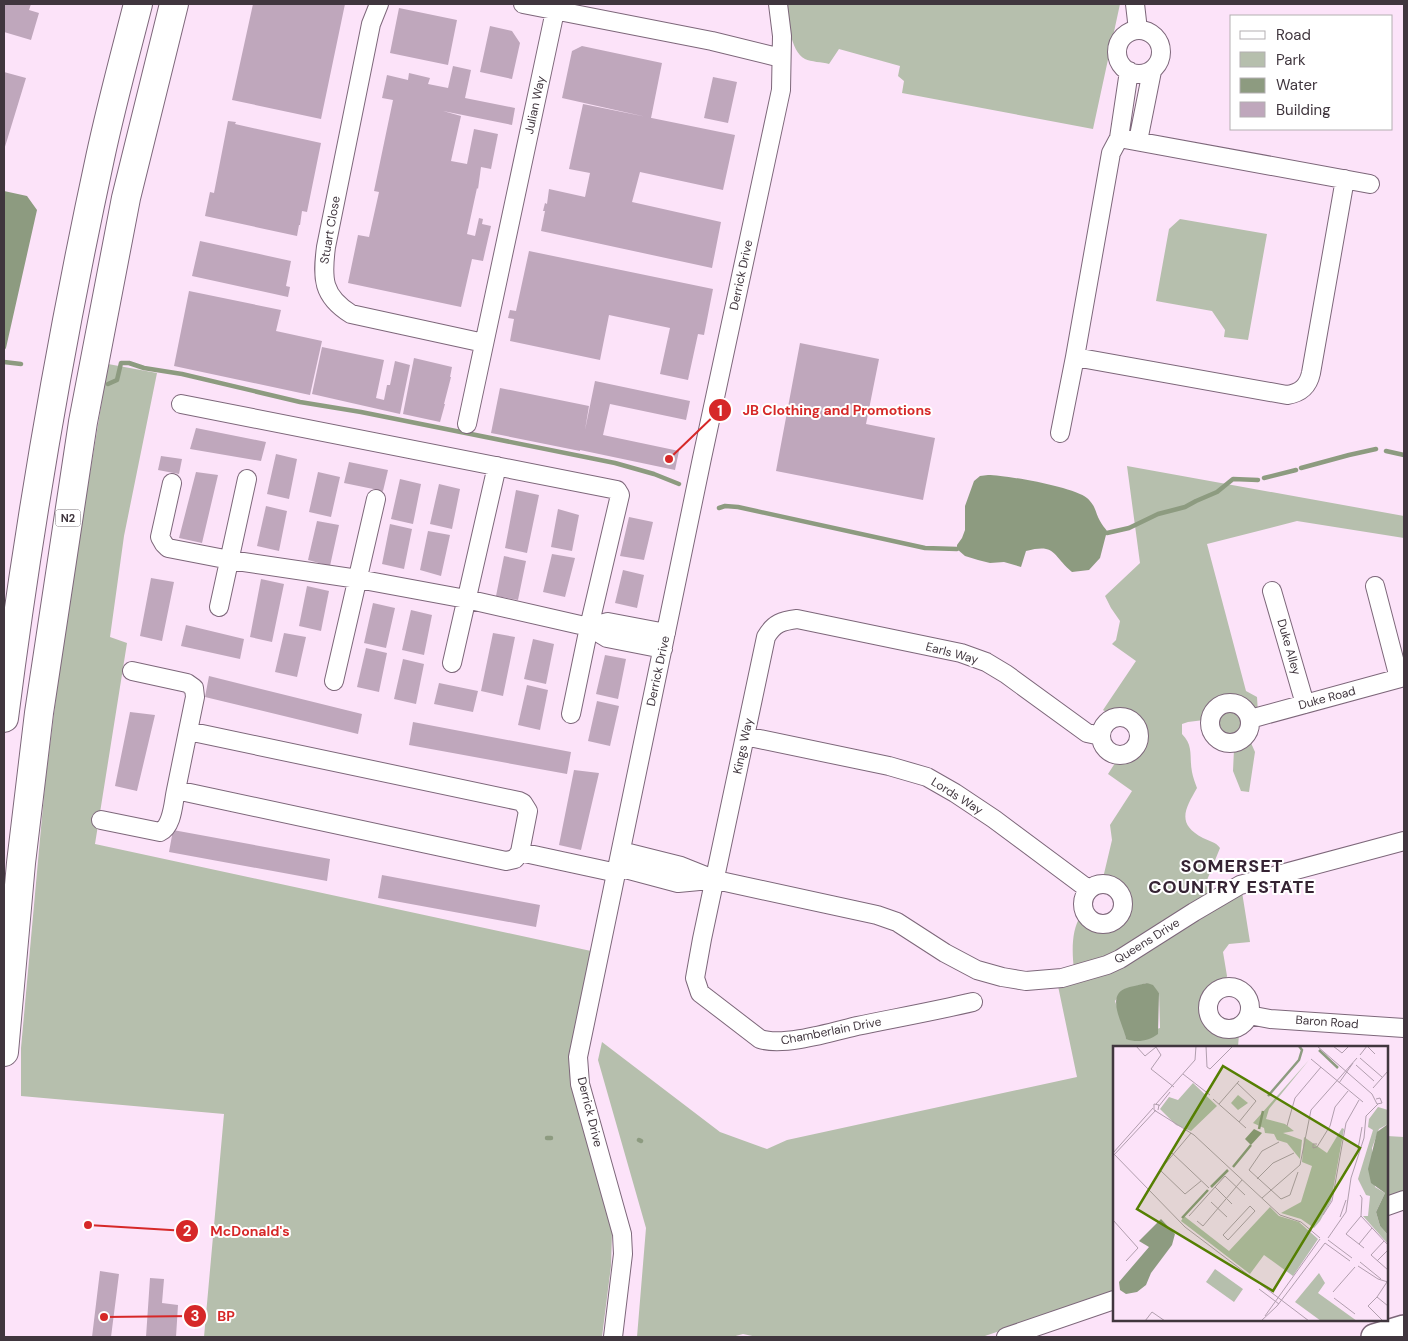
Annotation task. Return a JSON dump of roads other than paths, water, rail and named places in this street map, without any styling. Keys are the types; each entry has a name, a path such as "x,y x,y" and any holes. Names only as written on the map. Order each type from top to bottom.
{"highway":[{"path":"4,718 27,554 55,380 100,156 138,4"},
{"name":"N2","path":"4,1052 21,863 39,712 81,432 126,198 174,4"}],"street":[{"name":"Stuart Close","path":"379,4 371,24 328,237 323,272 324,282 330,295 339,306 351,314 484,343"},
{"path":"523,4 712,41 781,58"},
{"name":"Derrick Drive","path":"613,1337 623,1254 622,1234 580,1084 578,1057 780,90 782,36 778,4"},
{"path":"1135,4 1138,30"},
{"name":"Julian Way","path":"467,424 555,11"},
{"path":"1138,141 1152,71 1160,59 1160,45 1152,34 1138,30 1125,36 1118,49 1120,63 1129,71 1138,74 1152,71"},
{"path":"1060,433 1111,152 1119,138 1129,71"},
{"path":"1119,138 1370,184"},
{"path":"1075,357 1286,395 1300,392 1309,380 1311,373 1345,179"},
{"path":"181,404 615,489 619,492 571,714"},
{"path":"452,663 497,466"},
{"path":"219,606 247,479"},
{"path":"172,483 160,537 168,548 466,599 589,628 607,638 665,641"},
{"path":"334,681 376,499"},
{"path":"1375,586 1402,677"},
{"name":"Duke Alley","path":"1272,591 1305,704"},
{"name":"Kings Way","path":"716,880 766,637 776,624 784,620"},
{"name":"Earls Way","path":"784,620 807,620 961,653 986,662 1006,674 1087,733 1101,736"},
{"path":"101,820 160,832 169,823 176,790 195,697 194,688 186,683 132,671"},
{"name":"Duke Road","path":"1250,719 1402,677"},
{"path":"176,790 506,861 515,859 520,852 528,811 523,803 519,801 188,730"},
{"name":"Lords Way","path":"745,736 889,766 927,777 994,819 1088,889"},
{"name":"Queens Drive","path":"520,852 619,864 678,883 716,880 877,915 897,922 945,953 977,970 1026,981 1062,978 1107,965 1133,952 1194,912 1240,886 1404,840"},
{"name":"Chamberlain Drive","path":"716,880 695,978 697,986 700,993 760,1039 768,1042 779,1042 973,1002"},
{"name":"Baron Road","path":"1249,1016 1404,1028"},
{"path":"1388,1206 1404,1200"},
{"path":"1006,1337 1113,1300"},
{"path":"1374,1337 1404,1328"}],"water":[{"path":"4,191 27,196 37,210 4,351"},
{"path":"988,475 1024,479 1055,486 1087,498 1107,531 1100,558 1089,570 1072,572 1053,552 1043,549 1026,551 1021,567 1004,562 990,563 965,556 957,549 957,545 965,530 965,506 974,481 980,476"},
{"path":"1147,983 1153,985 1159,993 1158,1034 1143,1041 1126,1039 1116,999 1124,989"}],"waterway":[{"path":"4,362 21,364"},
{"path":"108,384 117,380 121,363 129,363 144,368 182,374 300,402 361,412 615,463 654,474 679,484"},
{"path":"1301,468 1376,449"},
{"path":"1386,451 1404,455"},
{"path":"1264,478 1296,470"},
{"path":"1107,533 1129,528 1158,514 1185,507 1217,492 1233,479 1258,480"},
{"path":"719,508 725,506 738,507 925,548 957,549"}],"place":[{"name":"JB Clothing and Promotions","path":"669,459"},
{"name":"McDonald's","path":"88,1225"},
{"name":"BP","path":"104,1317"}],"district":[{"name":"SOMERSET COUNTRY ESTATE","path":"1232,876"}]}
